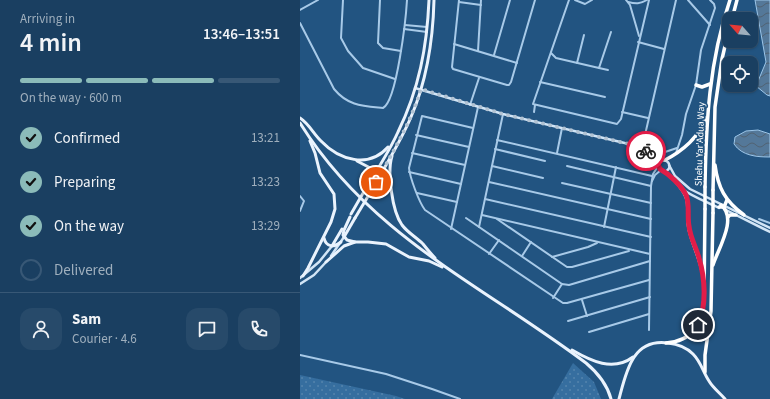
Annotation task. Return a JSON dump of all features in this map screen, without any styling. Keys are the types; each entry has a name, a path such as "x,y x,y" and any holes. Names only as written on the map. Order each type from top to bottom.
{"highway":[{"name":"Shehu Yar'Adua Way","path":"666,343 677,341 686,337 698,325 703,307 705,145 708,103 719,37 730,0"},
{"path":"734,12 737,0"},
{"name":"Shehu Yar'Adua Way","path":"705,372 704,361 711,311 714,121 725,48"},
{"path":"696,85 702,87 710,84"},
{"path":"664,160 675,154 701,130 708,103"},
{"path":"713,152 718,184 726,198 744,215"},
{"path":"680,187 686,194 688,200 689,228 699,258 703,278"},
{"path":"712,272 714,261 726,233 728,218 723,207 726,198"},
{"path":"728,218 730,215 736,215"}],"main road":[{"path":"344,237 371,191 378,173 406,116 416,88 425,51 429,0"},
{"path":"434,0 433,30 430,51 421,89 411,117 397,145 390,165 395,209 400,221 406,230 423,244 440,264"},
{"path":"300,118 309,125 320,140 329,148 347,158 368,160 378,156 393,141"},
{"path":"300,123 334,170 372,209 397,231 440,264 561,345 595,370 607,387 611,399"},
{"path":"301,277 308,268 333,217 335,201 332,191 319,169 315,153 307,134"},
{"path":"332,246 373,177 378,173 397,145"},
{"path":"356,160 386,177 391,184"},
{"path":"344,237 343,232 350,215"},
{"path":"324,236 326,242 332,246 336,246 341,242"},
{"path":"344,237 351,241 377,242 386,244 409,257 433,262 456,274"},
{"path":"326,262 344,246 359,242"},
{"path":"561,345 588,359 607,364 623,362 649,345 666,343 683,347 691,352 700,362 711,385 725,399"},
{"path":"620,399 628,367 636,354"}],"street":[{"path":"300,10 318,0"},
{"path":"343,0 341,38 348,51 363,68 395,79"},
{"path":"380,0 378,43 383,48 401,51"},
{"path":"300,22 334,89 352,104 383,108 386,107 390,98 395,79 401,51 407,0"},
{"path":"478,51 481,0"},
{"path":"494,56 510,0"},
{"path":"481,4 459,1 452,67 453,69 478,78 510,85 518,63 535,0"},
{"path":"534,112 535,105 533,102 569,0"},
{"path":"575,0 585,4 592,0"},
{"path":"627,1 636,4 648,0"},
{"path":"535,105 617,124 620,123 648,0"},
{"path":"642,148 676,0"},
{"path":"688,0 710,25"},
{"path":"675,154 696,85 699,56 715,8 714,4 710,0"},
{"path":"627,1 640,37"},
{"path":"405,24 428,28"},
{"path":"404,29 427,32"},
{"path":"599,68 611,32"},
{"path":"577,64 584,36"},
{"path":"638,42 665,49"},
{"path":"454,44 518,63"},
{"path":"551,53 556,58 608,70"},
{"path":"470,105 478,78"},
{"path":"540,82 605,97"},
{"path":"416,88 503,114 642,148 655,157 667,162 675,176 686,187 770,232"},
{"path":"451,229 478,107"},
{"path":"622,112 649,118"},
{"path":"479,227 503,114"},
{"path":"473,128 423,116 421,118 416,134 409,172 425,210 553,298 563,303 650,280"},
{"path":"557,153 562,128"},
{"path":"416,134 469,147"},
{"path":"497,140 652,176"},
{"path":"655,157 677,148"},
{"path":"496,149 546,161"},
{"path":"412,152 465,166"},
{"path":"655,157 658,166 680,187 694,196 744,215 770,228"},
{"path":"649,330 652,176 660,162 664,160"},
{"path":"652,182 655,175 667,170 669,165"},
{"path":"492,166 543,178"},
{"path":"567,166 652,186"},
{"path":"604,226 616,167"},
{"path":"409,172 461,184"},
{"path":"489,182 651,219"},
{"path":"562,183 651,203"},
{"path":"417,193 457,203"},
{"path":"300,196 304,201 300,211"},
{"path":"485,199 651,237"},
{"path":"482,215 650,254"},
{"path":"466,218 562,284 569,285 650,261"},
{"path":"496,218 564,266 570,268 630,250"},
{"path":"759,219 770,223"},
{"path":"300,284 314,275 326,262 344,237"},
{"path":"489,254 499,240"},
{"path":"522,256 531,242"},
{"path":"552,257 588,247 598,242"},
{"path":"301,277 319,262 332,246"},
{"path":"553,298 562,284"},
{"path":"568,321 650,297"},
{"path":"582,299 587,316"},
{"path":"589,332 649,314"},
{"path":"300,355 386,374 460,399"}],"shaded area":[{"path":"573,363 594,382 601,399 552,399"},
{"path":"300,375 396,396 405,399 300,399"}],"water":[{"path":"755,0 770,0 770,96 758,88 758,81 766,62"},
{"path":"758,130 770,134 770,157 750,155 741,151 734,144 735,137 746,131"}],"way so far":[{"path":"376,182 403,134 418,100 421,89 458,102 638,146 646,151"}],"route":[{"path":"646,151 654,156 659,168 669,174 687,197 689,228 699,258 703,278 704,299 698,325"}]}
